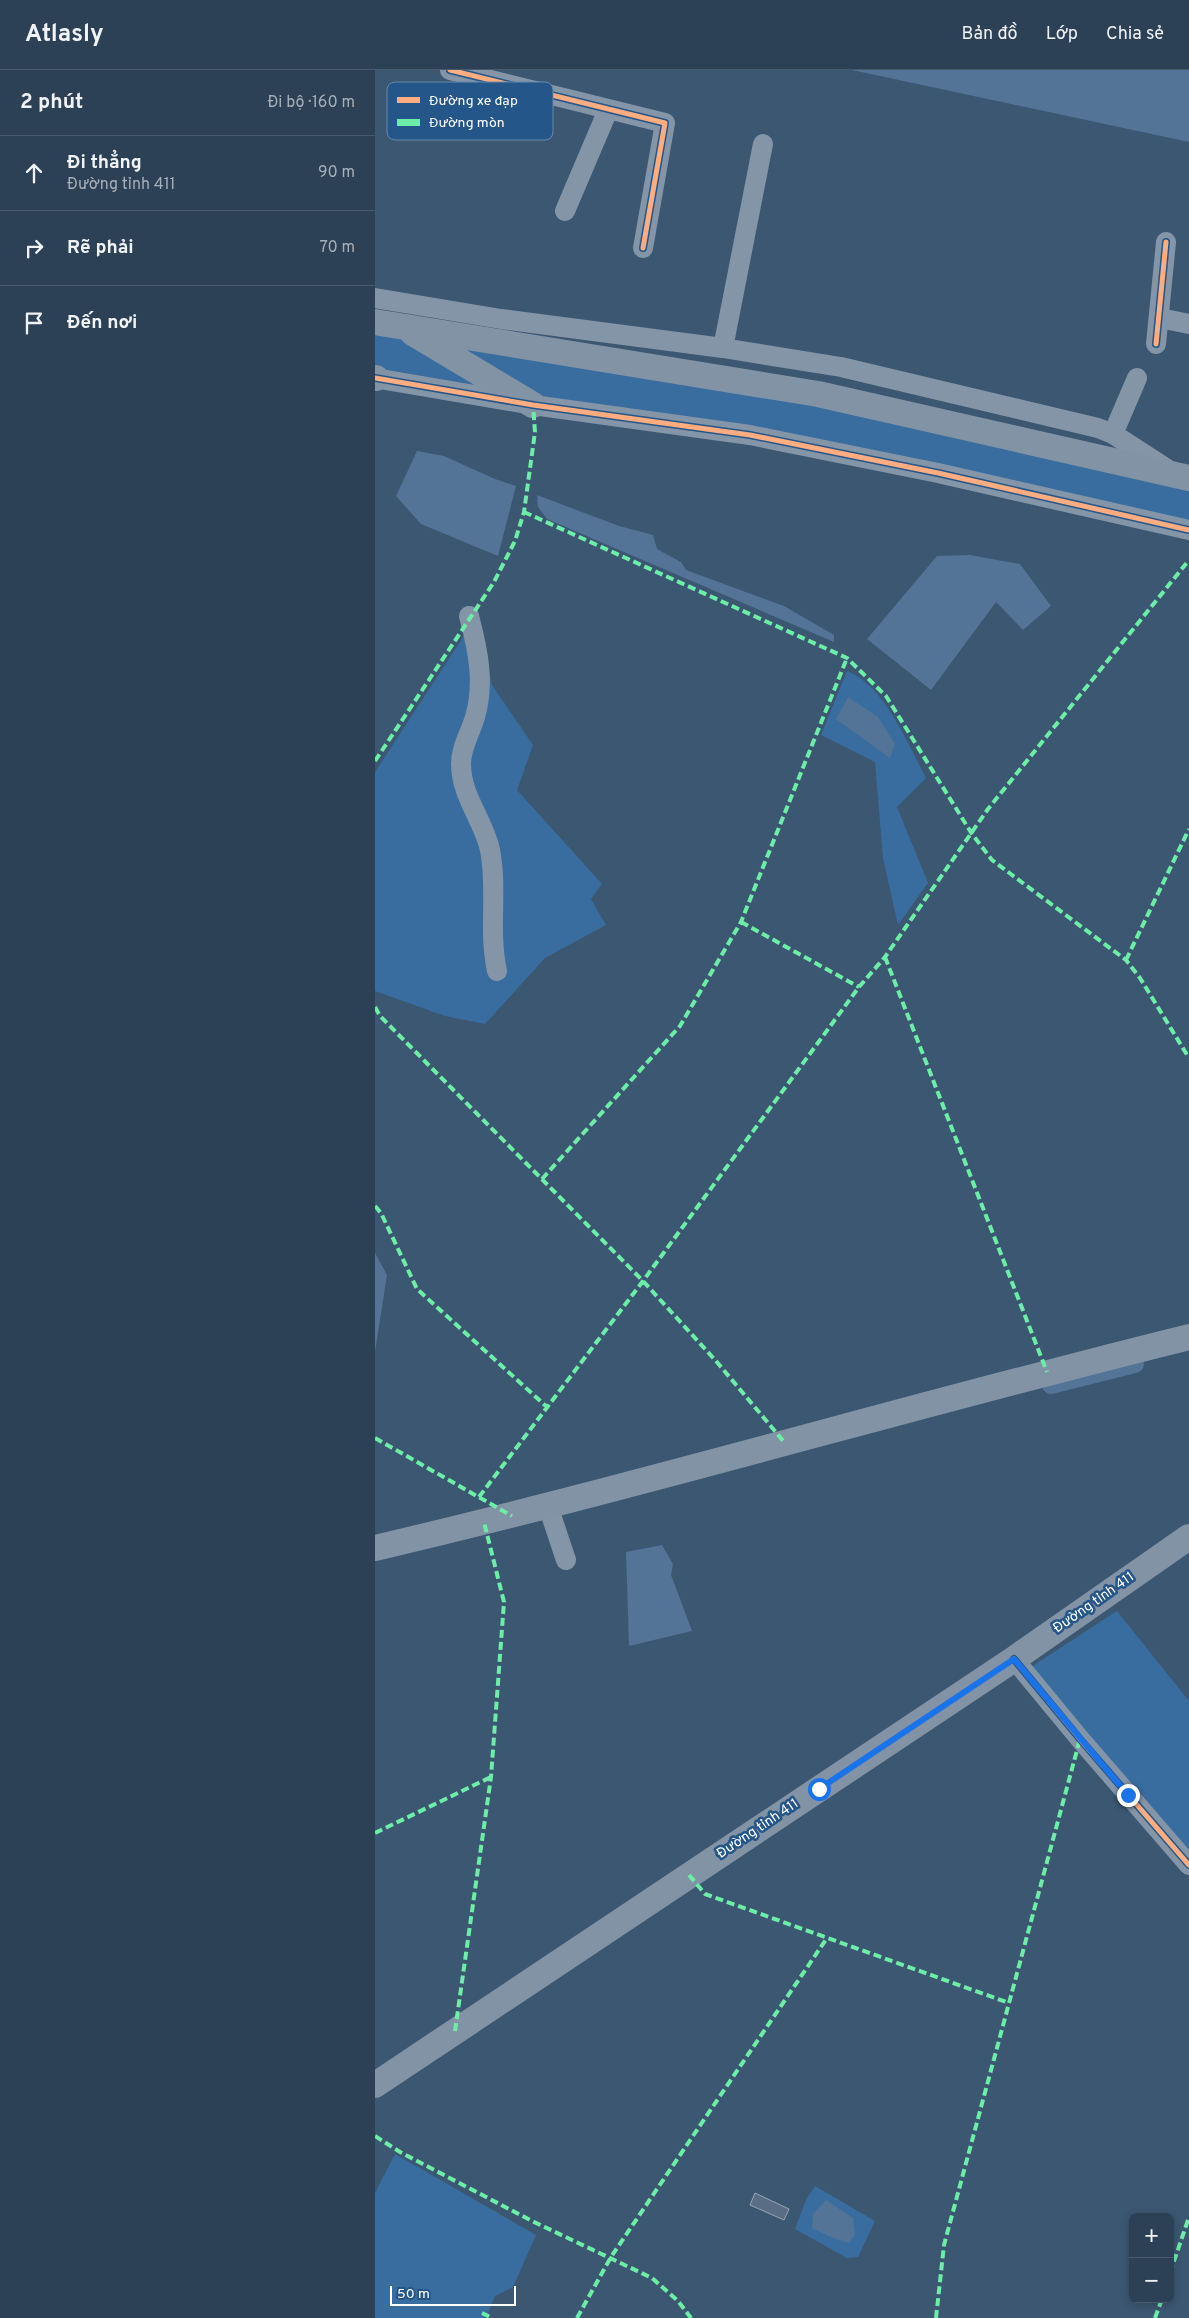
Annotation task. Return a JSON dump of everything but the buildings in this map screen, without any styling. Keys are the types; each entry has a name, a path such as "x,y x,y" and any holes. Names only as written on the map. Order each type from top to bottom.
{"main road":[{"path":"375,322 819,394 1182,476"},
{"path":"401,327 533,405"},
{"path":"375,1548 550,1514 1047,1372 1189,1337"},
{"name":"Đường tỉnh 411","path":"375,2085 1014,1659 1189,1537"}],"street":[{"path":"450,70 497,82"},
{"path":"553,96 665,123 643,248"},
{"path":"565,211 608,110"},
{"path":"723,348 763,144"},
{"path":"1156,344 1166,242"},
{"path":"375,298 501,320 723,348 841,367 1097,428 1113,434 1182,476"},
{"path":"1160,318 1189,324"},
{"path":"375,378 533,405 750,435 938,473 1189,530"},
{"path":"1113,434 1137,378"},
{"path":"469,616 479,650 480,680 475,716 462,751 461,767 469,801 487,838 490,852 493,874 492,948 497,971"},
{"path":"550,1514 566,1560"},
{"path":"1014,1659 1189,1865"}],"shaded area":[{"path":"852,70 1189,70 1189,142"},
{"path":"375,327 391,330 505,395 375,373"},
{"path":"438,341 866,409 1189,486 1189,528 537,401"},
{"path":"417,451 444,456 495,479 516,486 498,556 421,524 396,496"},
{"path":"537,495 619,526 653,535 657,549 681,562 686,570 784,606 834,635 834,642 547,519 538,507"},
{"path":"970,555 1020,564 1051,606 1023,630 996,602 931,690 867,639 937,556"},
{"path":"469,628 480,633 492,685 533,745 517,790 602,884 591,899 606,925 545,958 485,1024 445,1016 375,991 375,772"},
{"path":"847,671 860,678 884,702 903,733 926,778 897,807 928,883 898,925 883,858 875,762 821,735"},
{"path":"848,697 878,717 895,744 890,758 836,719"},
{"path":"375,1253 387,1275 375,1352"},
{"path":"662,1545 673,1564 671,1575 692,1631 629,1646 626,1552"},
{"path":"1117,1611 1189,1701 1189,1853 1031,1667"},
{"path":"395,2154 536,2235 513,2287 495,2296 486,2318 375,2318 375,2193"},
{"path":"815,2186 875,2221 858,2257 847,2258 795,2229 806,2200"},
{"path":"826,2200 853,2218 855,2235 849,2243 835,2239 812,2228 813,2214"}],"waterway":[{"path":"1051,1385 1135,1364"}],"marked path":[{"path":"375,761 494,582 515,541 524,512 535,432 533,405"},
{"path":"524,512 847,658 886,696 972,834 992,860 1126,960 1140,978 1189,1058"},
{"path":"479,1497 643,1281 859,987 885,957 988,809 1189,560"},
{"path":"542,1179 680,1026 741,922 847,658"},
{"path":"1126,960 1189,829"},
{"path":"741,922 859,987"},
{"path":"885,957 1047,1372"},
{"path":"375,1007 380,1016 643,1281 716,1361 785,1443"},
{"path":"375,1206 381,1213 417,1289 548,1408"},
{"path":"375,1438 512,1516"},
{"path":"455,2031 491,1777 504,1602 484,1522"},
{"path":"936,2318 944,2245 1080,1739"},
{"path":"375,1833 491,1777"},
{"path":"689,1875 705,1894 1009,2003"},
{"path":"577,2318 611,2257 827,1938"},
{"path":"375,2136 400,2152 532,2221 652,2278 678,2301 691,2318"},
{"path":"1174,2261 1189,2217"},
{"path":"1155,2318 1161,2303"},
{"path":"482,2313 492,2318"}],"cycle path":[{"path":"450,70 499,82"},
{"path":"553,95 665,123 643,248"},
{"path":"1156,344 1166,242"},
{"path":"375,378 533,405 750,435 938,473 1189,530"},
{"path":"1014,1659 1189,1865"}],"route":[{"path":"819,1789 1014,1659 1128,1795"}]}
